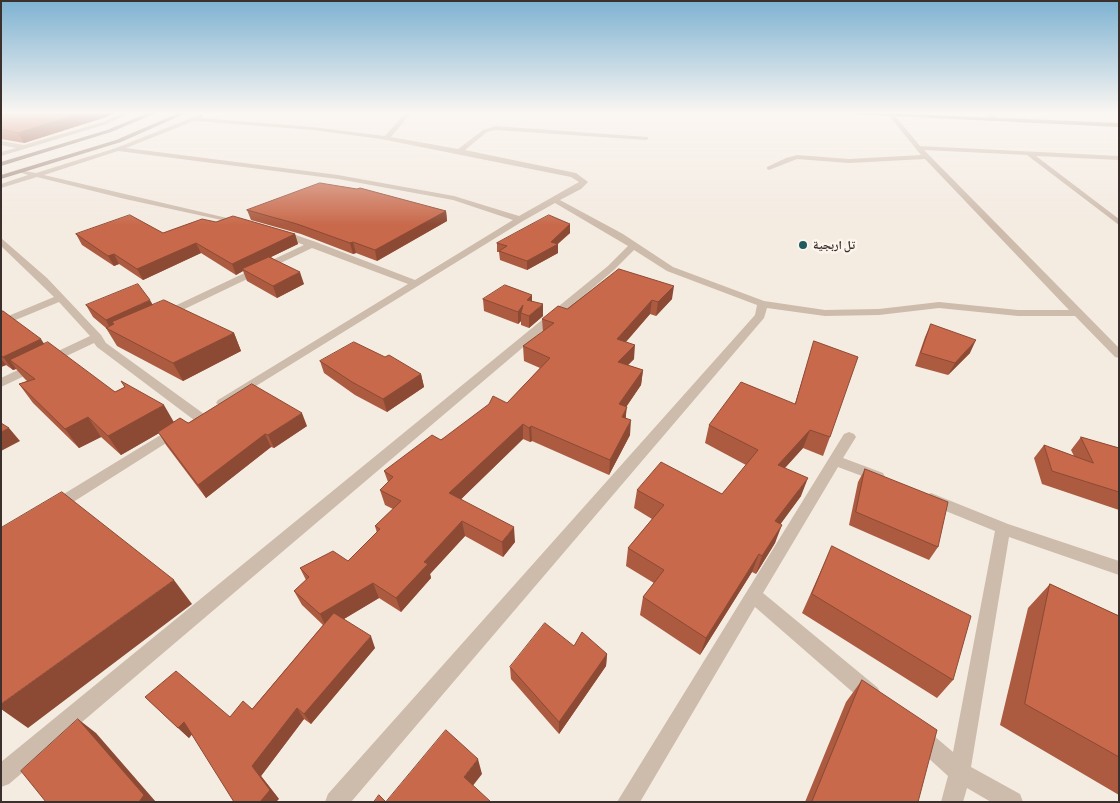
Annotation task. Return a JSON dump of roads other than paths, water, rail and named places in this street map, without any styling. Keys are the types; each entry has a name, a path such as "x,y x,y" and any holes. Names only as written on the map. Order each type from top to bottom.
{"main road":[{"path":"1,164 49,149"},
{"path":"1,177 92,149"}],"street":[{"path":"1,154 17,149"},
{"path":"1,186 116,149"},
{"path":"122,149 338,177 454,198 520,219"},
{"path":"42,514 415,283 584,182 573,175 451,149"},
{"path":"919,149 1119,355"},
{"path":"945,149 1119,158"},
{"path":"1028,154 1119,223"},
{"path":"769,168 788,158 797,157 850,161 927,157"},
{"path":"21,172 125,198 248,224"},
{"path":"555,200 670,268 762,304 825,313 879,312 939,305 1018,313 1079,313"},
{"path":"273,231 313,244 415,283"},
{"path":"1,241 103,341 207,412"},
{"path":"154,320 313,244"},
{"path":"1,776 603,275 634,245"},
{"path":"1,323 61,298"},
{"path":"336,802 760,316 762,304"},
{"path":"1,383 103,341"},
{"path":"628,802 849,437"},
{"path":"835,460 888,481"},
{"path":"915,492 1003,528 1119,568"},
{"path":"952,802 960,772 1003,528"},
{"path":"753,595 886,708"},
{"path":"909,727 960,772 1012,802"}],"place":[{"name":"تل اربجية","path":"803,245"}]}
